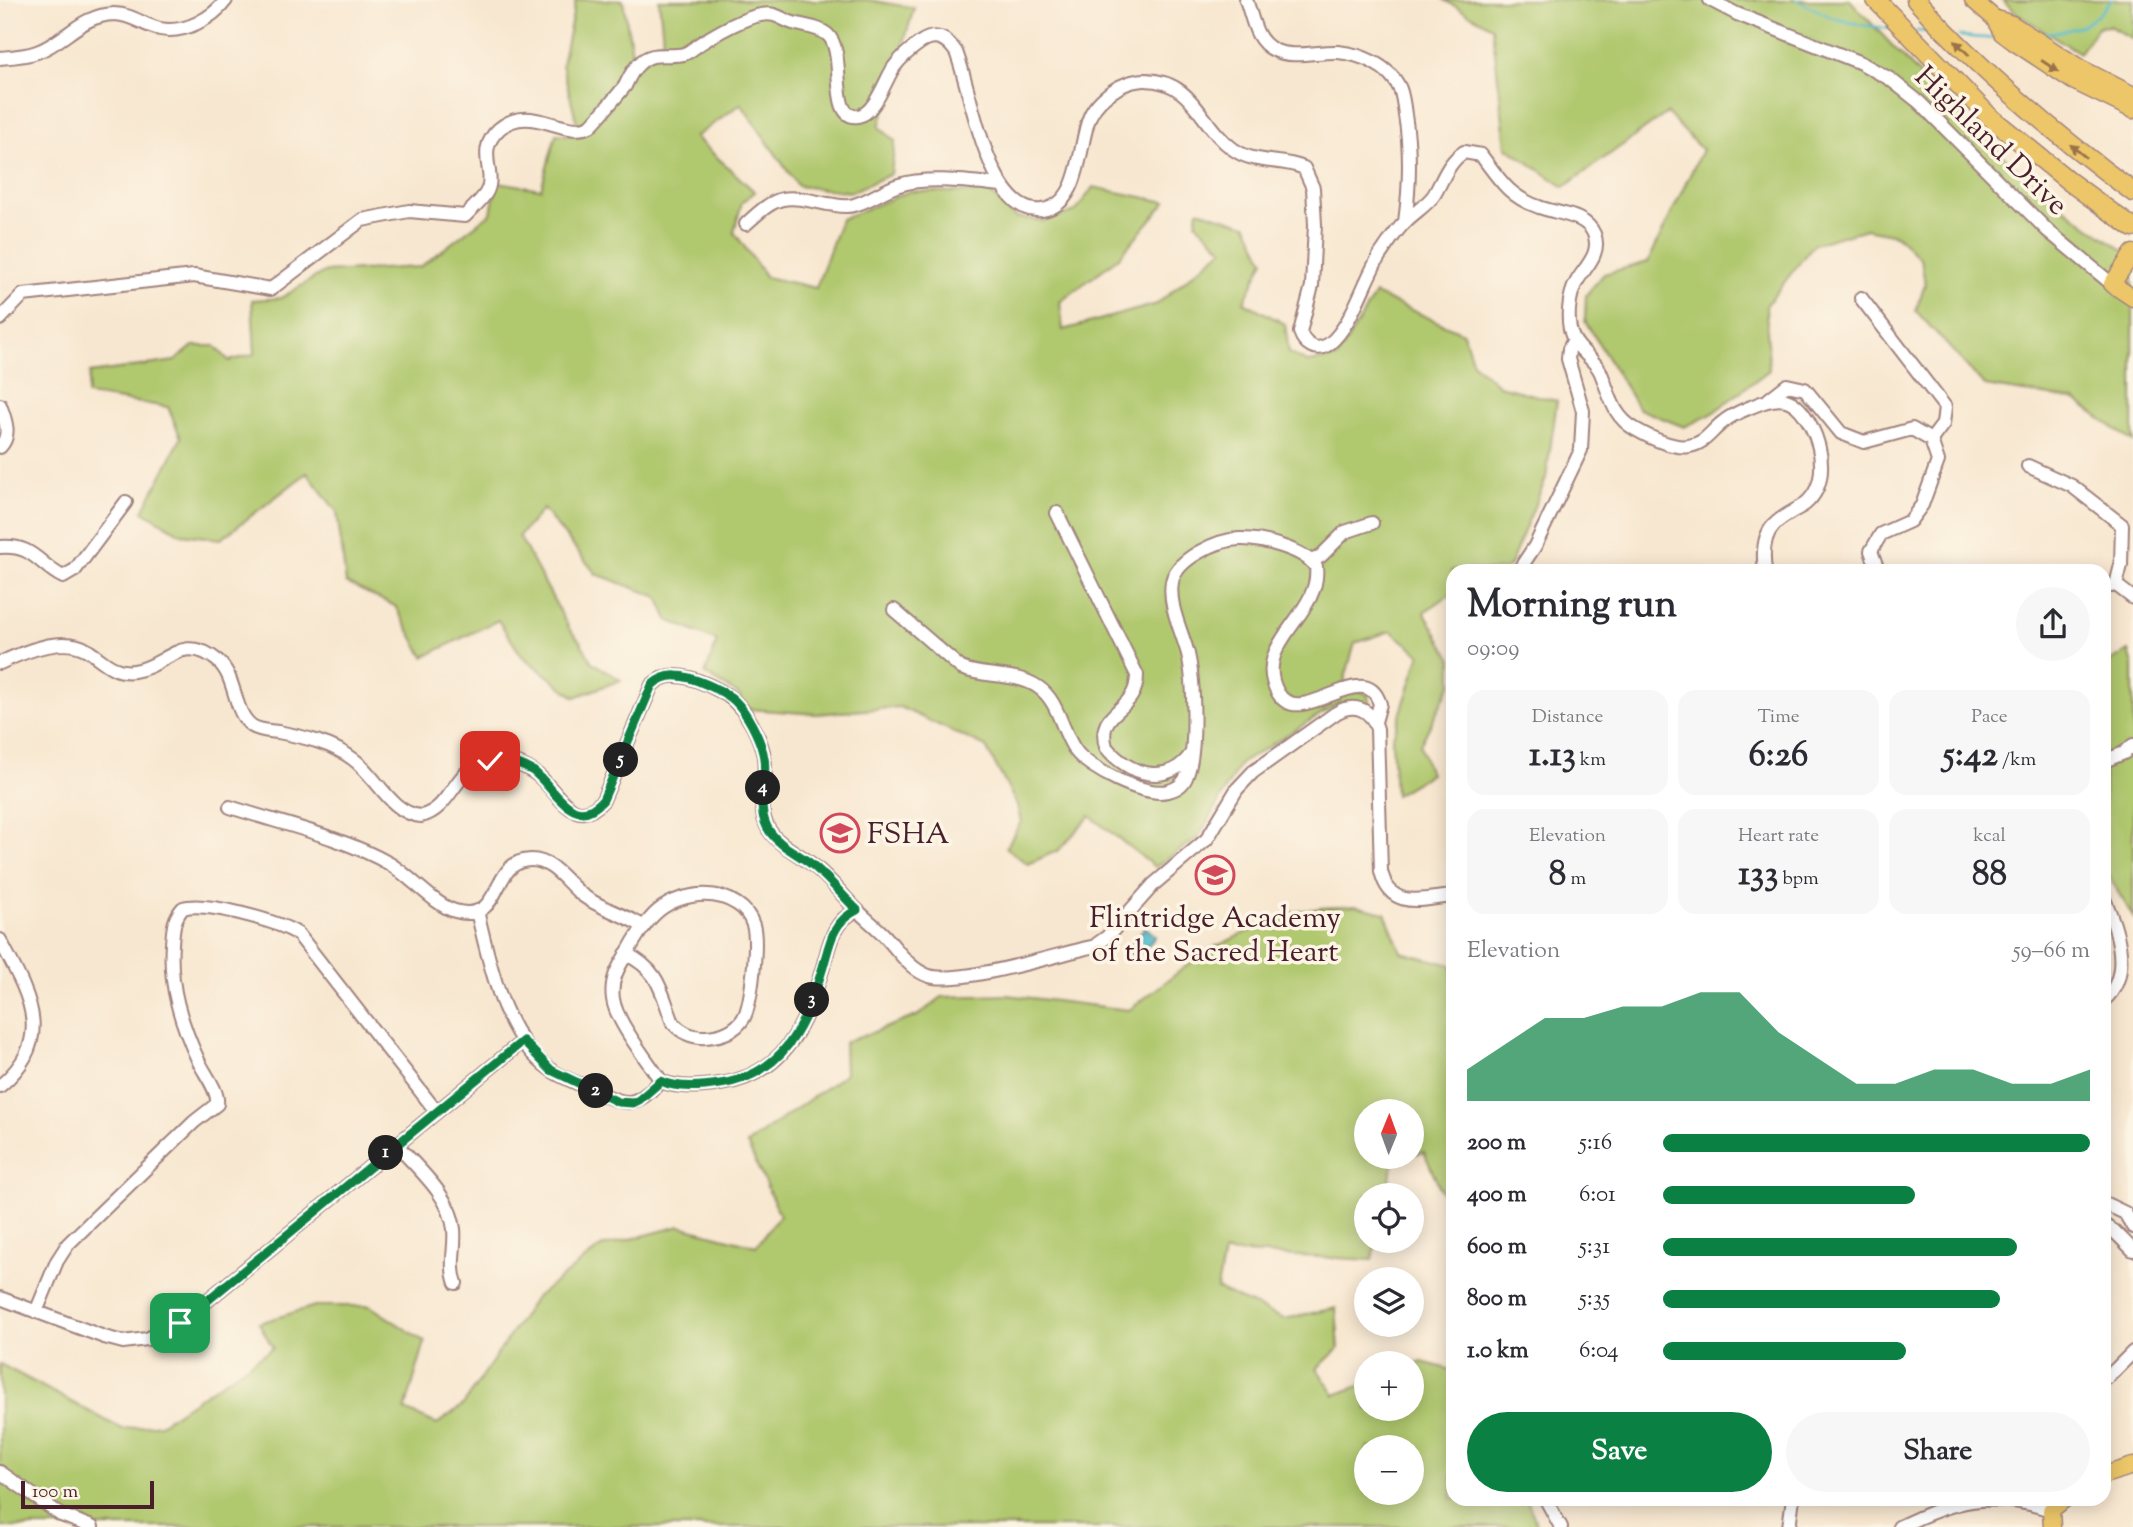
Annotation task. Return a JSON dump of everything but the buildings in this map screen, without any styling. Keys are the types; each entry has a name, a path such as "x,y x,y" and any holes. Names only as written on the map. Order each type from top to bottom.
{"highway":[{"path":"1876,0 1963,92 2022,145 2133,228"},
{"path":"1916,0 2010,94 2133,192"}],"main road":[{"path":"1973,0 1994,18 2008,38 2076,74 2133,95"},
{"path":"2076,74 2109,99 2133,110"},
{"path":"2109,99 2118,112 2133,119"},
{"path":"2129,258 2112,284 2133,298"},
{"path":"2111,1473 2133,1466"},
{"path":"2052,1527 2051,1510 2056,1506"}],"street":[{"path":"0,58 39,51 77,26 97,17 131,17 159,29 171,30 206,19 219,10 226,0"},
{"path":"1246,0 1257,34 1274,50 1289,54 1328,52 1358,56 1377,64 1395,82 1404,103 1409,139 1410,186 1405,222"},
{"name":"Highland Drive","path":"1710,0 1737,14 1861,63 1890,79 1919,102 2048,231 2112,284"},
{"path":"0,319 23,295 194,276 271,289 362,219 409,211 465,216 487,192 490,177 486,162 488,146 497,131 512,120 528,119 575,128 591,125 624,88 638,64 648,56 684,54 738,23 771,14 788,22 818,29 827,34 834,43 839,59 840,100 843,110 850,116 858,117 872,108 895,66 908,50 928,38 938,37 948,41 961,64 990,164 1010,196 1029,209 1041,210 1054,206 1065,197 1073,181 1090,116 1108,93 1142,80 1161,81 1174,86 1186,94 1231,148 1261,161 1297,165 1304,168 1309,176 1315,206 1312,286 1300,331 1302,339 1308,345 1318,348 1328,345 1350,314 1379,257 1405,222 1432,198 1456,157 1465,152 1481,155 1495,177 1523,200 1587,223 1596,238 1595,249 1571,296 1569,320 1574,339 1599,370 1611,405 1633,428 1683,447 1702,442 1712,435 1720,423 1769,399 1787,385 1805,388 1841,433 1864,442 1912,429 1931,440 1938,461 1922,505 1910,521 1881,534 1871,551 1876,564"},
{"path":"746,224 766,206 780,198 793,197 841,206 854,205 900,185 947,182 1001,185"},
{"path":"1861,298 1945,407 1943,424 1931,440"},
{"path":"1523,564 1535,547 1581,450 1583,411 1568,359 1574,339"},
{"path":"1765,564 1765,548 1773,525 1814,495 1821,476 1817,444 1801,410 1792,401 1782,398 1769,399"},
{"path":"0,405 7,425 5,442 0,447"},
{"path":"2028,466 2072,486 2122,525 2122,565 2111,584"},
{"path":"0,547 27,550 64,577 75,570 126,502"},
{"path":"1057,513 1137,675 1130,700 1113,714 1105,726 1103,733 1106,747 1120,761 1135,770 1157,776 1175,770 1192,753"},
{"path":"1312,561 1345,532 1373,523"},
{"path":"894,610 961,668 1035,685 1051,699 1078,755 1124,782 1160,793 1176,789 1187,777 1192,753 1192,681 1188,656 1172,600 1171,587 1176,570 1188,559 1221,543 1241,539 1296,551 1312,561 1317,574 1314,592 1276,648 1272,659 1271,669 1276,689 1286,703 1300,705 1352,688 1368,689 1375,692 1380,704 1375,722"},
{"path":"2111,587 2133,598"},
{"path":"0,663 23,653 68,645 87,650 116,670 137,671 174,652 199,652 210,656 224,668 244,717 253,726 305,738 341,752 364,768 409,814 421,816 434,811 462,775 490,761 510,762 533,771 568,808 581,812 593,809 603,800 652,685 666,677 683,677 717,689 741,708 763,753 765,774 761,805 770,832 782,844 814,866 883,933 905,960 932,977 960,977 1094,946 1110,935 1154,884 1207,839 1237,789 1253,772 1343,709 1357,707 1370,714 1377,729 1381,871 1387,886 1397,897 1412,901 1446,897"},
{"path":"2111,758 2133,745"},
{"path":"230,807 292,825 390,864 450,909 458,912 477,911 491,901 503,875 510,867 532,860 549,864 583,896 644,927"},
{"path":"626,954 639,960 656,976 673,1024 684,1033 700,1037 732,1030 743,1019 750,1001 755,940 750,918 741,907 729,900 701,894 666,906 650,918 626,954 612,988 614,1006 661,1081 669,1085 685,1086 731,1082 761,1070 785,1053 816,990 832,934 841,920 857,910"},
{"path":"36,1312 57,1261 68,1244 216,1104 217,1094 205,1075 184,1027 174,992 174,924 183,908 215,908 286,926 298,934 436,1111"},
{"path":"477,911 504,1003 523,1041 551,1070 618,1102 633,1103 661,1081"},
{"path":"2111,915 2122,940 2123,957 2122,974 2116,991 2111,995"},
{"path":"0,940 29,996 33,1028 30,1050 15,1074 0,1086"},
{"path":"0,1298 123,1342 147,1339 162,1333 180,1323 523,1041"},
{"path":"396,1144 450,1210 454,1233 452,1273 456,1283"},
{"path":"2111,1206 2125,1213 2133,1227"},
{"path":"2111,1229 2133,1250"},
{"path":"2111,1374 2133,1352"},
{"path":"0,1472 61,1516 92,1527"},
{"path":"1549,1506 1561,1527"},
{"path":"1789,1527 1792,1506"},
{"path":"1899,1527 1945,1506"},
{"path":"2041,1506 2051,1510"}],"green space":[{"path":"576,0 623,0 632,53 663,40 659,0 868,0 914,8 879,127 895,141 891,174 851,192 798,186 741,104 695,137 755,192 742,202 734,232 766,277 816,288 841,219 910,191 991,193 1014,217 1044,221 1076,211 1093,187 1166,202 1118,258 1060,302 1063,330 1157,304 1223,249 1196,223 1198,210 1247,225 1264,260 1244,302 1285,324 1289,353 1307,362 1337,358 1375,294 1463,333 1473,363 1499,386 1557,401 1546,478 1510,564 1446,564 1446,597 1424,612 1446,649 1446,694 1420,745 1430,774 1395,795 1392,740 1420,654 1391,631 1355,643 1344,682 1368,695 1369,705 1339,703 1240,764 1198,838 1155,867 1090,816 1059,850 1028,864 1006,848 1021,822 1017,805 986,747 900,707 817,714 748,709 738,694 705,674 717,641 668,620 658,597 596,574 543,509 519,536 570,630 592,662 621,680 575,697 522,656 498,620 424,657 395,606 346,583 337,512 307,473 221,539 181,534 143,511 181,438 168,407 87,395 90,373 175,361 193,346 215,346 229,361 255,354 252,300 281,298 324,272 420,267 491,213 497,182 541,189 556,134 580,135 562,64"},
{"path":"1444,0 1850,0 1915,70 2018,170 2055,201 2133,256 2133,442 2075,400 1985,386 1916,311 1925,284 1921,259 1896,235 1866,229 1814,244 1766,306 1769,370 1710,415 1684,427 1639,409 1585,321 1586,295 1604,274 1648,262 1702,150 1667,113 1564,187 1506,147 1492,27"},
{"path":"2002,0 2133,0 2133,39 2109,26 2098,27 2080,53 2019,15"},
{"path":"2129,651 2133,666 2133,917 2111,879 2111,661"},
{"path":"1356,906 1385,913 1401,952 1446,963 1446,1202 1424,1152 1424,1099 1354,1099 1354,1169 1392,1169 1389,1183 1354,1183 1354,1253 1373,1253 1372,1260 1224,1252 1217,1289 1284,1319 1336,1308 1339,1348 1317,1369 1335,1395 1354,1388 1354,1421 1424,1421 1424,1363 1446,1368 1446,1506 1529,1506 1538,1527 0,1527 0,1364 122,1429 160,1424 273,1348 259,1323 315,1306 370,1306 425,1342 405,1410 437,1424 463,1405 535,1298 601,1247 680,1226 756,1246 780,1215 747,1144 845,1074 844,1043 917,1016 942,997 1007,995 1129,1010 1206,951 1288,913"}],"water":[{"path":"1145,927 1156,936 1136,959 1126,950"}],"waterway":[{"path":"1797,0 1833,18 1893,29"},
{"path":"2039,34 2062,31 2088,23 2112,0"},
{"path":"1917,31 1935,33"},
{"path":"1959,36 1998,39"}],"place":[{"name":"FSHA","path":"840,833"},
{"name":"Flintridge Academy of the Sacred Heart","path":"1215,875"}],"route":[{"path":"180,1323 523,1041 543,1063 565,1078 618,1102 633,1103 648,1094 661,1081 669,1085 685,1086 716,1084 745,1078 785,1053 802,1023 816,990 832,934 841,920 857,910 831,881 770,832 761,805 765,774 762,750 755,732 736,702 717,689 683,677 658,680 652,685 603,800 588,811 576,811 565,806 533,771 510,762 490,761"}]}
